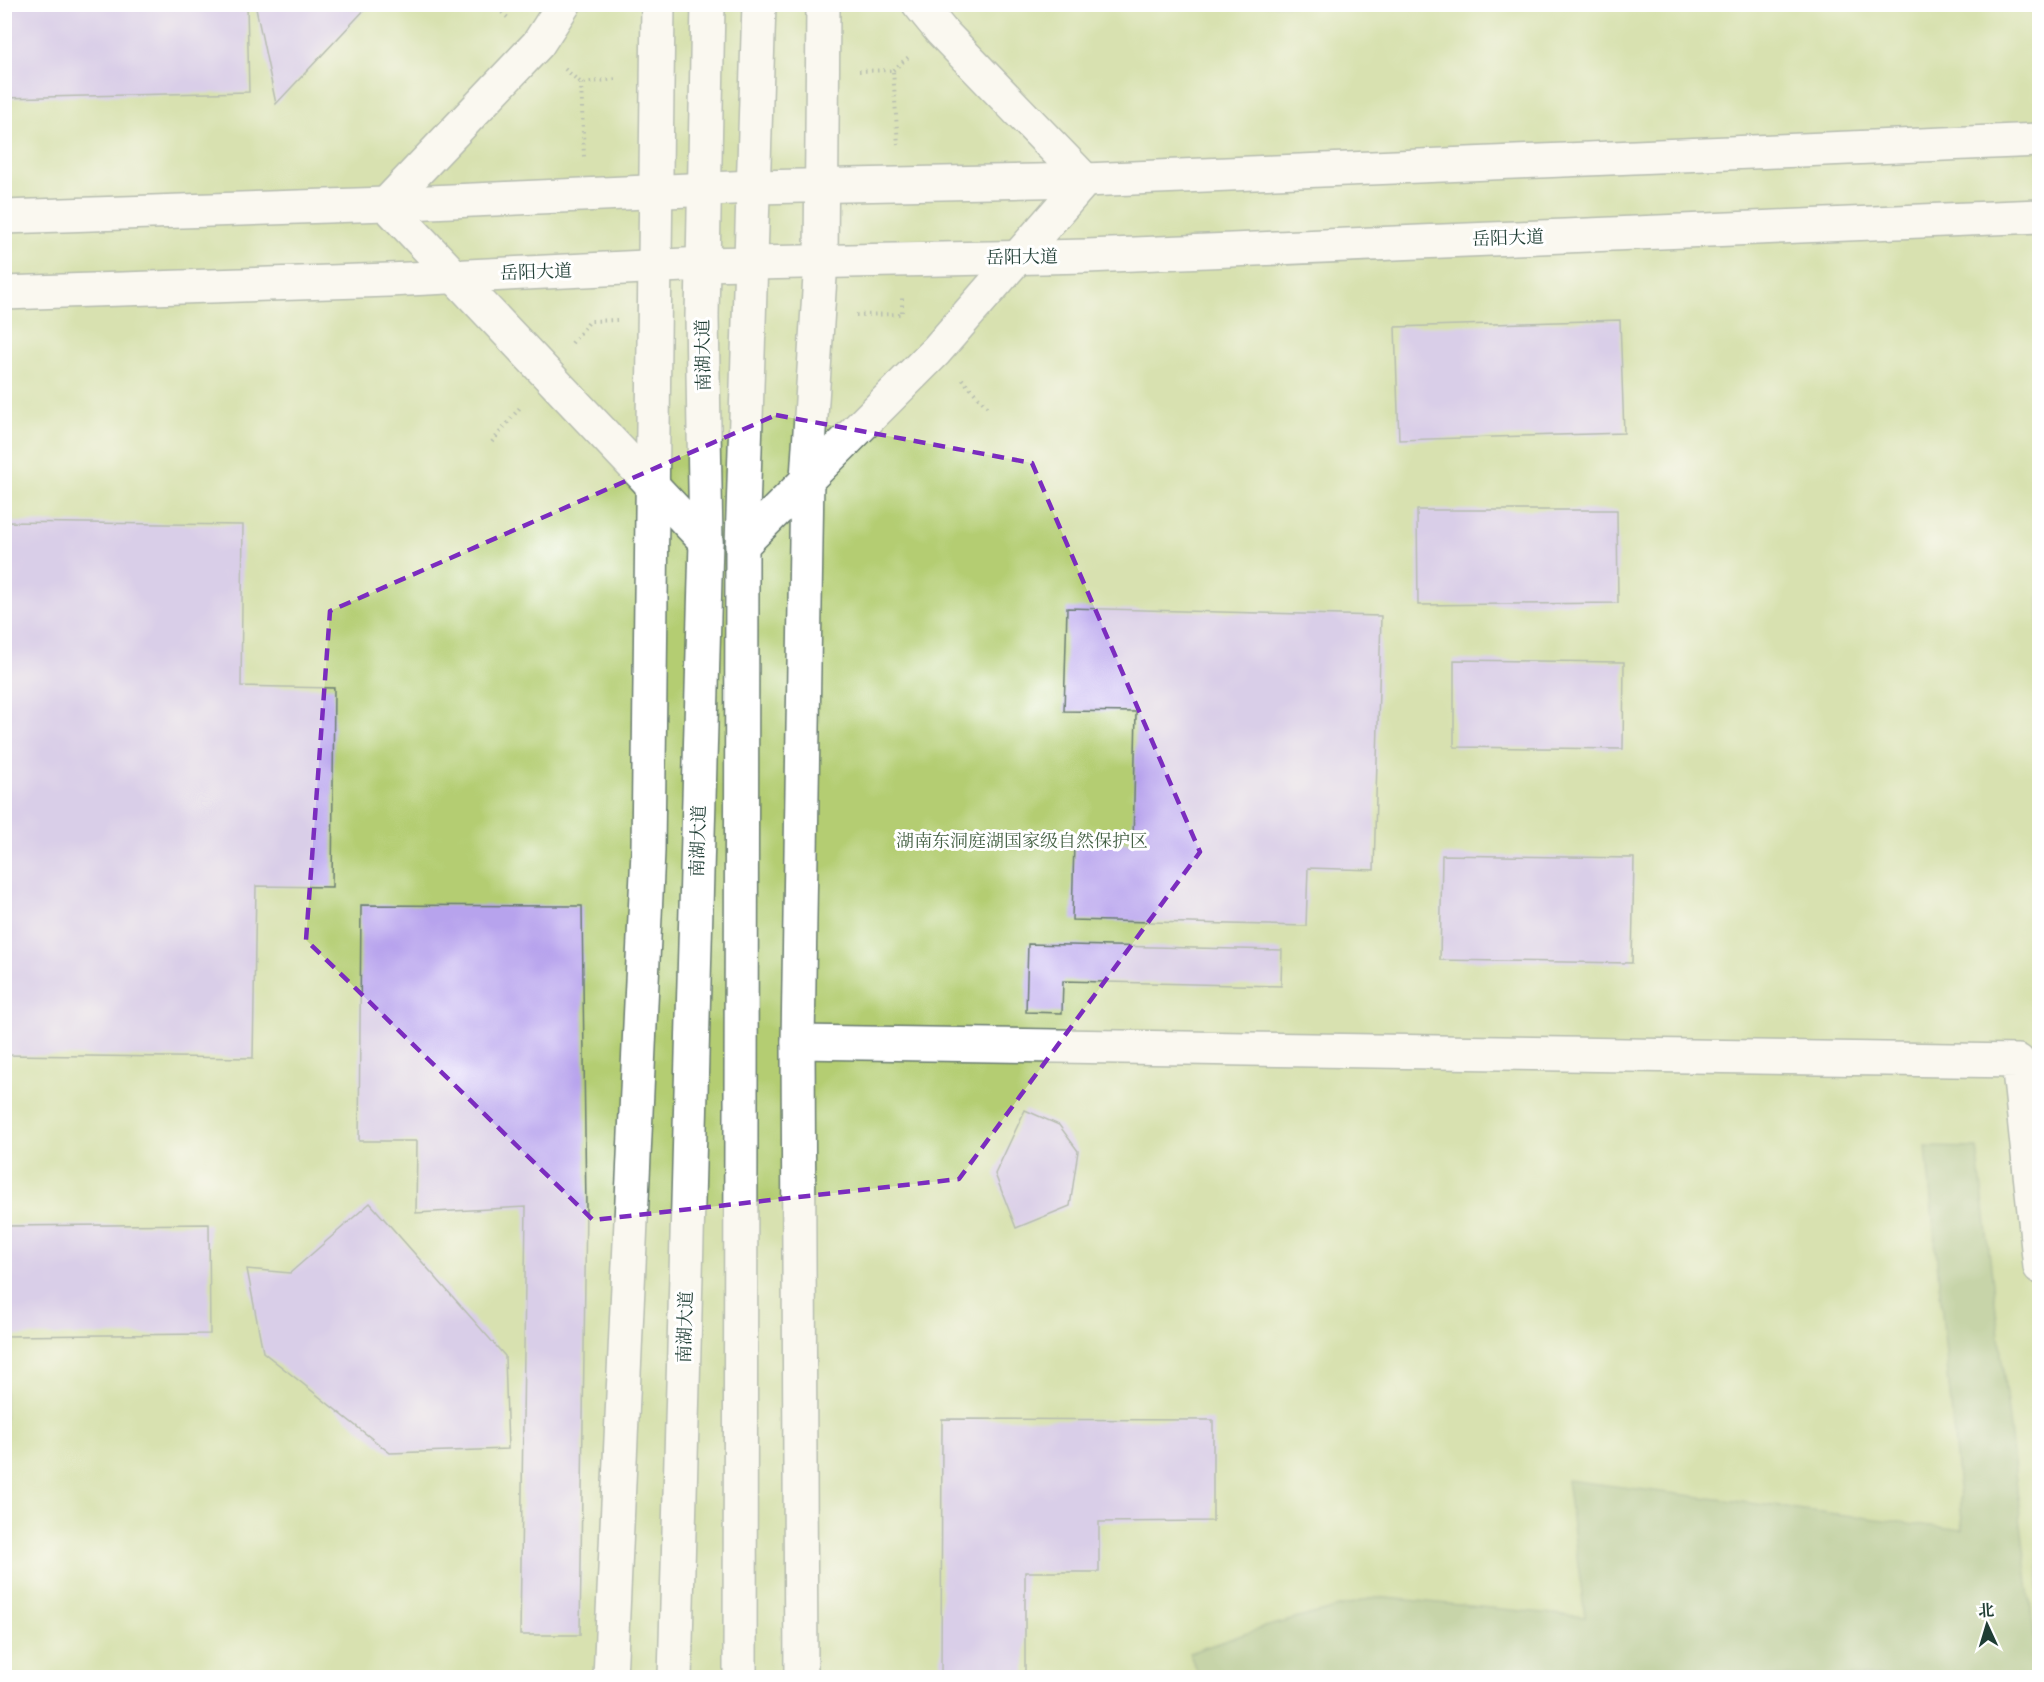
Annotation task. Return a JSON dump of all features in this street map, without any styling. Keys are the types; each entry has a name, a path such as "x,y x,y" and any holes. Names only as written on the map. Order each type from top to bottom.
{"main road":[{"path":"386,204 537,44 564,4"},
{"path":"610,1677 648,851 658,4"},
{"name":"南湖大道","path":"675,1677 706,542 702,317 708,4"},
{"path":"740,1677 742,545 759,4"},
{"path":"801,1677 798,1042 807,478 821,261 824,4"},
{"path":"919,4 940,31 1085,180"},
{"path":"4,217 386,204 823,184 1085,180 2040,140"},
{"path":"742,545 936,351 1085,180"},
{"path":"386,204 706,542"},
{"name":"岳阳大道","path":"4,293 704,264 1020,257 2040,216"},
{"path":"798,1042 2018,1061 2040,1267"}],"highlighted area":[{"path":"776,415 1032,463 1200,852 959,1179 593,1220 306,940 330,611"}],"green space":[{"name":"湖南东洞庭湖国家级自然保护区","path":"5,5 2039,5 2039,1677 5,1678"},
{"path":"1926,1147 1977,1148 2039,1677 1200,1677 1189,1653 1265,1627 1376,1597 1585,1617 1567,1480 1963,1530"}],"building":[{"path":"4,4 247,4 249,92 4,98"},
{"path":"255,4 370,4 276,104"},
{"path":"1620,320 1624,433 1399,440 1395,327"},
{"path":"1417,510 1617,510 1618,603 1418,605"},
{"path":"4,522 243,525 241,686 334,688 332,887 256,886 253,1058 4,1055"},
{"path":"1067,608 1381,616 1374,870 1308,868 1306,926 1072,920 1074,842 1133,843 1136,712 1064,711"},
{"path":"1454,660 1624,662 1623,749 1454,747"},
{"path":"1442,855 1634,858 1632,963 1440,960"},
{"path":"361,905 582,906 586,1208 580,1635 520,1635 526,1207 416,1213 417,1141 359,1141"},
{"path":"1028,944 1282,950 1281,986 1063,981 1062,1013 1026,1012"},
{"path":"1025,1110 1059,1125 1078,1151 1070,1206 1016,1228 995,1174"},
{"path":"370,1203 505,1356 508,1449 390,1453 263,1352 247,1269 290,1273"},
{"path":"209,1224 210,1334 4,1336 4,1226"},
{"path":"942,1419 1213,1420 1213,1521 1099,1522 1099,1572 1025,1572 1025,1678 941,1678"}]}
